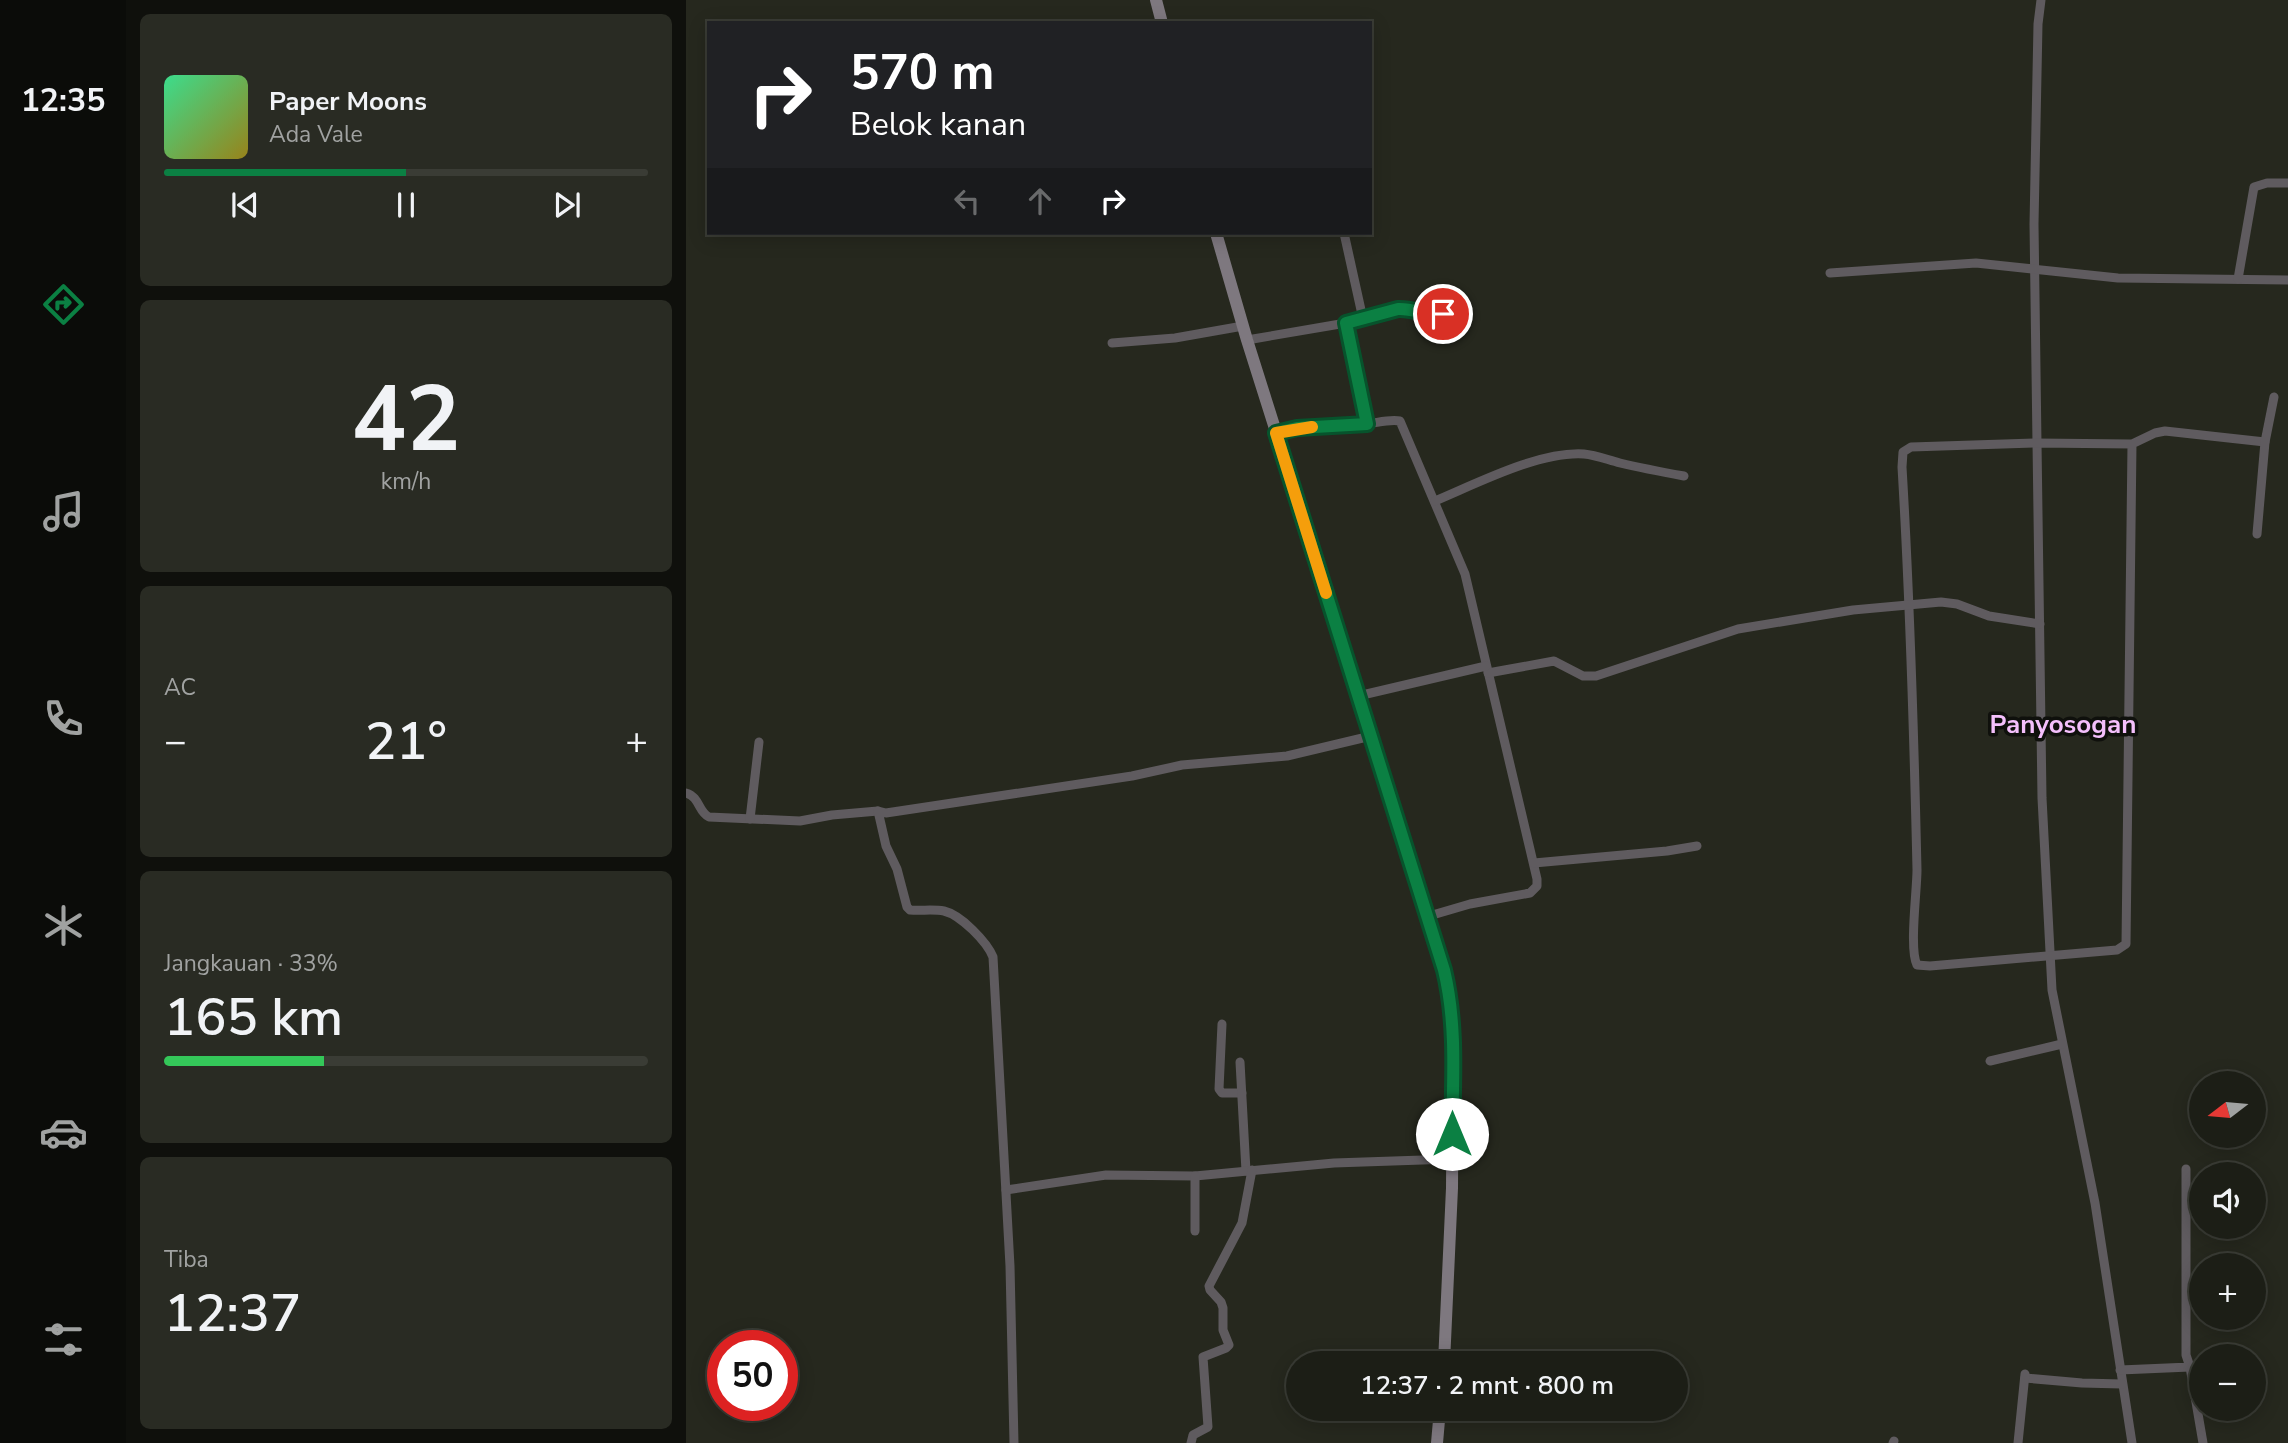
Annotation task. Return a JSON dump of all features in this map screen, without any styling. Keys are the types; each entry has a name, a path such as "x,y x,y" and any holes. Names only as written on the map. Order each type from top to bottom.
{"main road":[{"path":"1156,0 1161,21"},
{"path":"1217,235 1358,696 1429,916 1452,1009 1452,1159 1444,1351"},
{"path":"1437,1443 1439,1421"}],"street":[{"path":"2041,0 2038,24 2035,270 2042,798 2052,990 2095,1203 2133,1443"},
{"path":"2238,279 2255,187 2267,183 2288,183"},
{"path":"1343,235 1363,319"},
{"path":"1830,273 1976,263 2118,278 2288,280"},
{"path":"1247,340 1346,323 1398,309 1436,315 1465,308"},
{"path":"1346,323 1367,424"},
{"path":"1112,344 1175,338 1243,326"},
{"path":"2257,534 2265,442 2274,397"},
{"path":"1276,433 1308,427 1400,421 1465,574 1534,863 1537,886 1530,893 1470,904 1429,916"},
{"path":"2132,444 2127,941 2117,950 2050,957 1930,966 1915,963 1915,753 1903,452 1910,447 2037,443 2132,444 2165,431 2265,442"},
{"path":"1435,500 1525,465 1568,455 1596,456 1684,476"},
{"path":"1358,696 1487,669 1554,661 1583,676 1596,676 1738,629 1853,610 1941,602 1957,604 1989,616 2040,624"},
{"path":"686,793 695,798 705,816 800,821 832,815 878,811 886,813 1182,765 1287,757 1371,736"},
{"path":"750,819 759,743"},
{"path":"878,811 886,846 897,869 907,907 910,910 947,912 955,916 984,940 993,957 1006,1190 1014,1443"},
{"path":"1534,863 1697,846"},
{"path":"1222,1024 1219,1089 1222,1093 1242,1093"},
{"path":"1990,1061 2062,1044"},
{"path":"1191,1443 1193,1435 1208,1427 1203,1357 1228,1345 1224,1333 1223,1308 1209,1286 1242,1223 1249,1170 1240,1062"},
{"path":"1006,1190 1106,1175 1195,1176 1334,1163 1452,1159"},
{"path":"2186,1169 2186,1355 2189,1364"},
{"path":"1195,1176 1195,1231"},
{"path":"2120,1370 2189,1367"},
{"path":"2018,1443 2025,1376 2082,1383 2122,1384"},
{"path":"2199,1421 2203,1443"}],"slow traffic":[{"path":"1312,427 1276,433 1326,593"}],"district":[{"name":"Panyosogan","path":"2063,724"}],"route":[{"path":"1443,314 1398,309 1346,323 1367,424 1297,428 1276,433 1444,970 1452,1009 1452,1134"}]}
